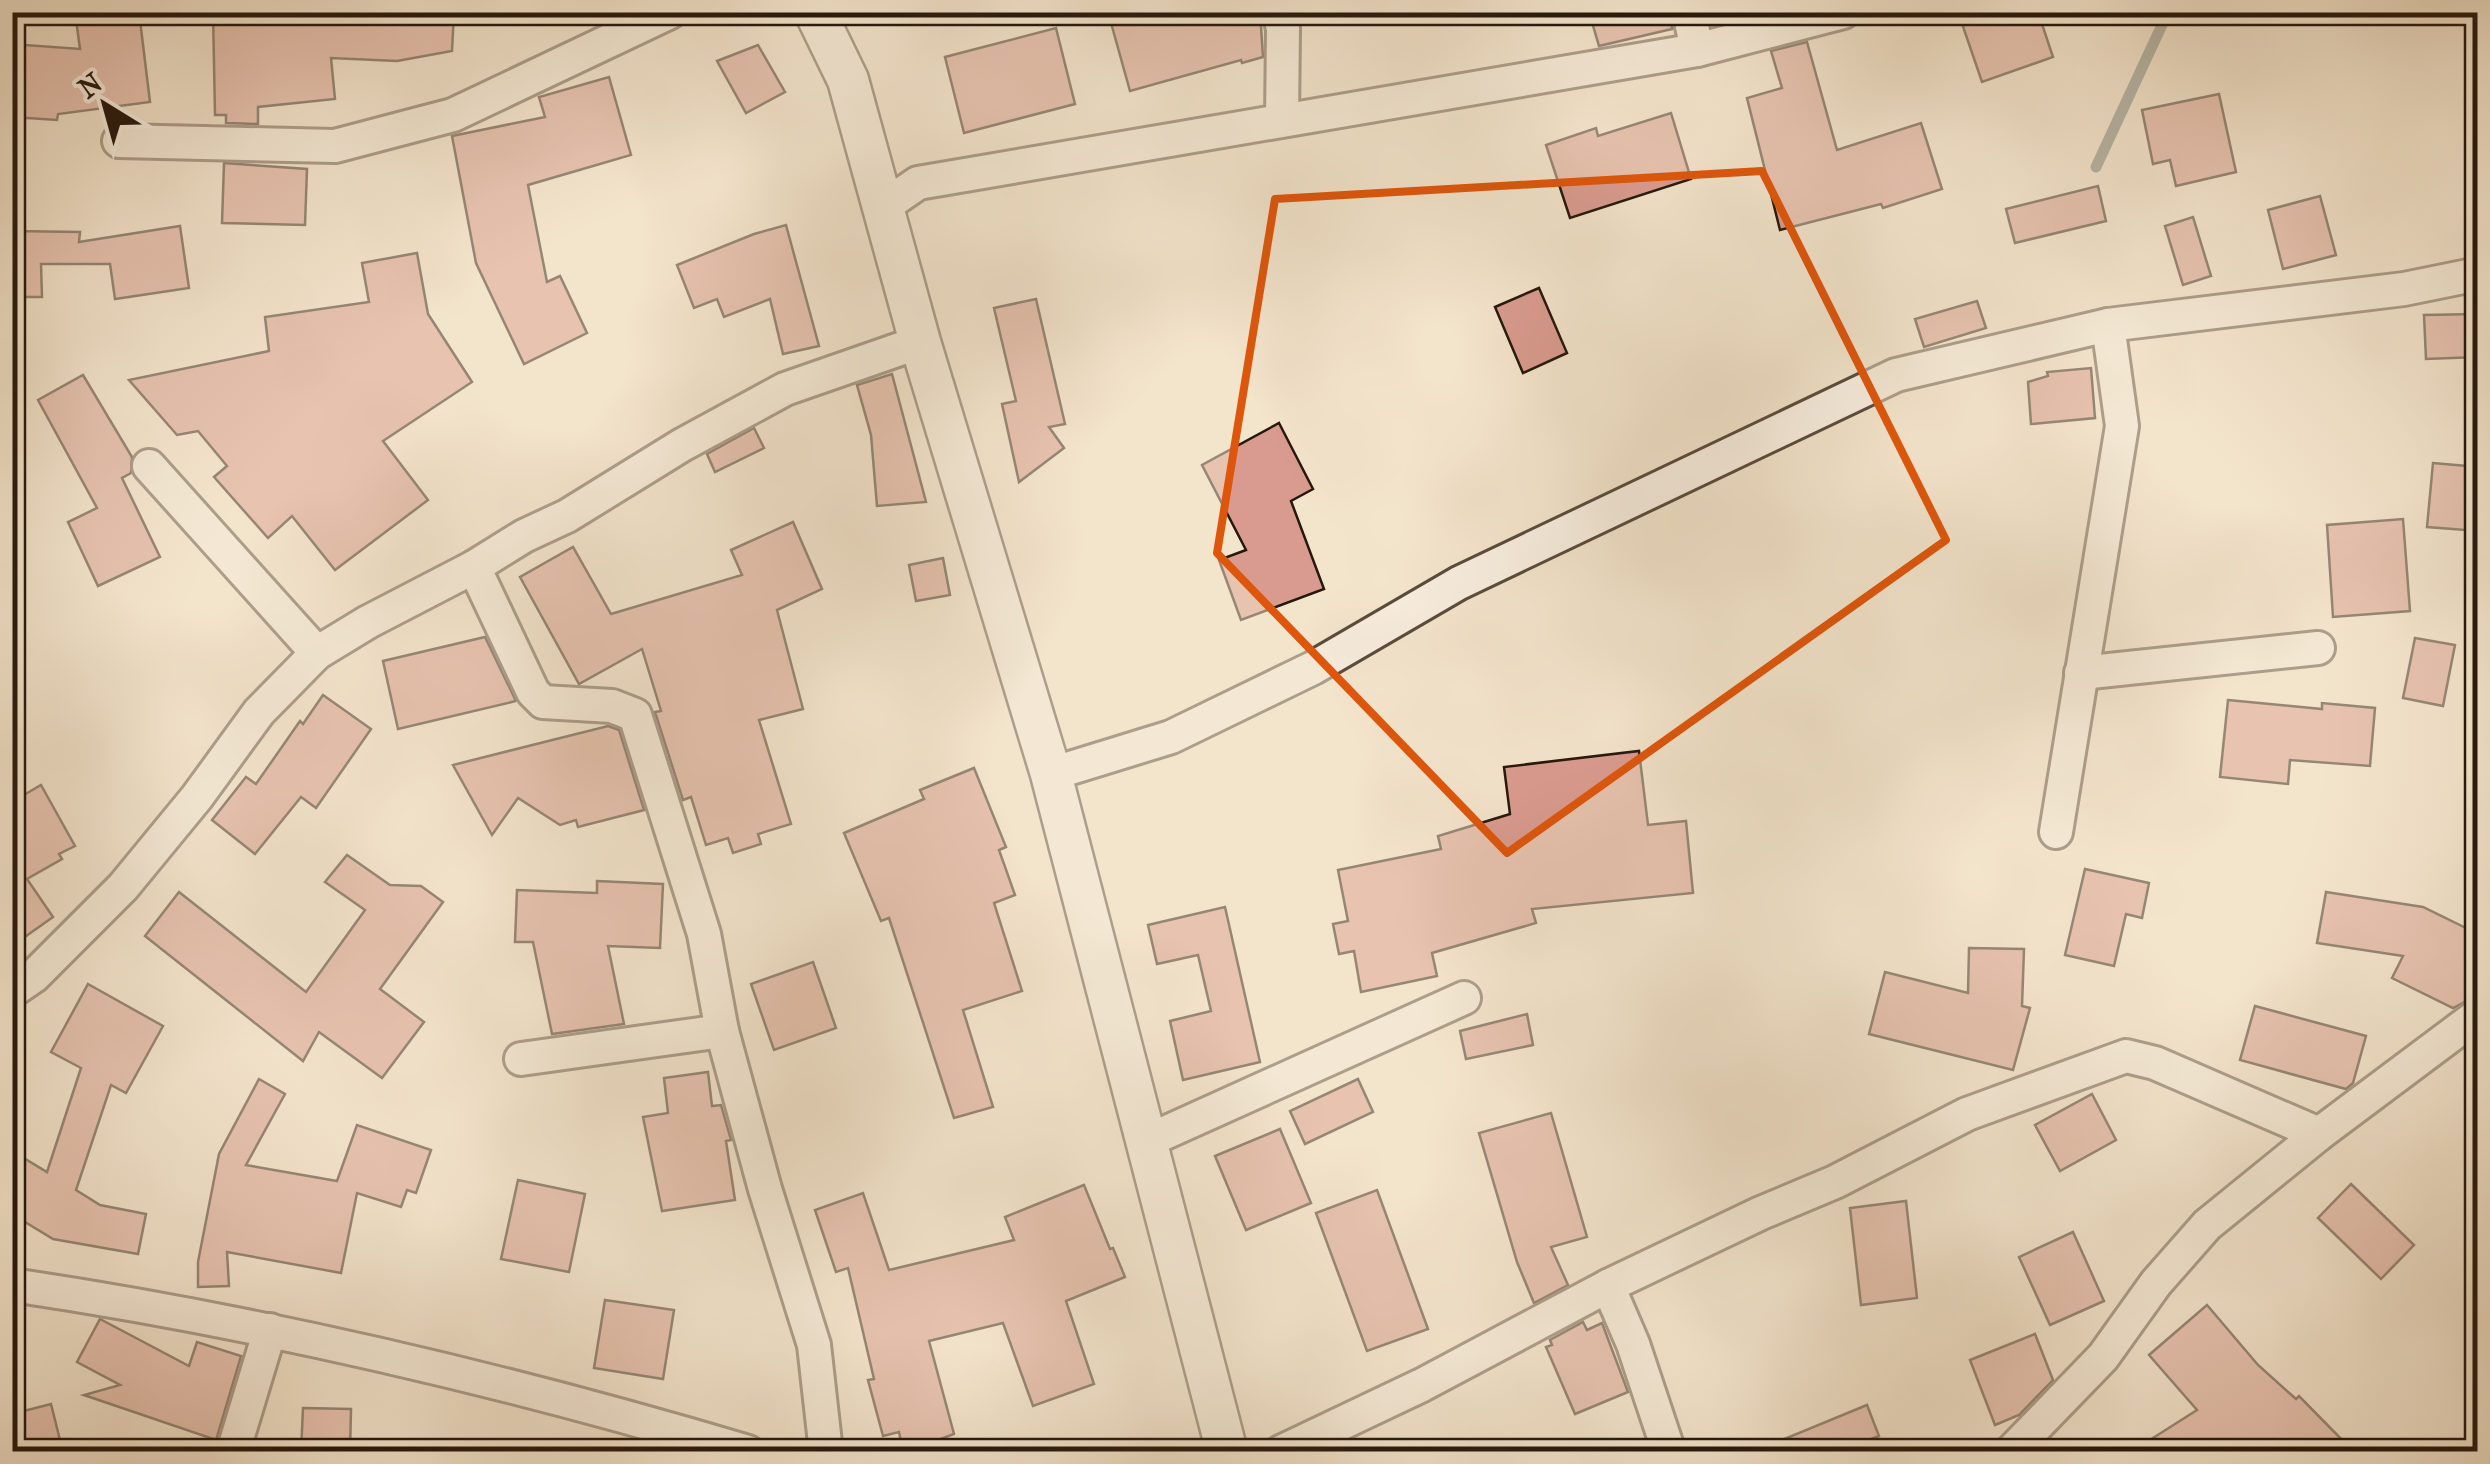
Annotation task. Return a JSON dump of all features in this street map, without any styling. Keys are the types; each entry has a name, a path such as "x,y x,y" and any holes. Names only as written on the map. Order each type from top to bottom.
{"street":[{"path":"119,140 335,146 453,116 670,12"},
{"path":"815,12 848,80 920,342 1052,774 1227,1452"},
{"path":"1278,12 1283,29 1282,120"},
{"path":"1689,12 1697,50"},
{"path":"883,207 918,183 1697,50 1843,12"},
{"path":"1052,774 1171,737 1312,668 1458,583 1896,375 2108,325 2404,289 2478,274"},
{"path":"2056,832 2122,426 2108,325"},
{"path":"12,991 34,976 123,887 259,712 317,653 784,389 920,342"},
{"path":"149,466 317,653"},
{"path":"474,567 532,692 543,702 612,706 635,716 704,934 722,1031 765,1189 814,1345 826,1452"},
{"path":"2082,673 2318,648"},
{"path":"1147,1141 1464,998"},
{"path":"2011,1452 2103,1357 2156,1283 2206,1225 2478,1015"},
{"path":"521,1059 722,1031"},
{"path":"1281,1452 1422,1385 1608,1286 1836,1182 1966,1114 2126,1056 2155,1062 2319,1134"},
{"path":"12,1285 186,1312 350,1346 650,1438 748,1452"},
{"path":"1608,1286 1633,1344 1670,1452"},
{"path":"232,1452 270,1330"}],"highlighted area":[{"path":"1762,171 1946,540 1507,853 1217,553 1275,199"}],"building":[{"path":"75,12 139,12 150,102 58,114 57,120 12,117 12,44 80,49"},
{"path":"213,12 454,12 452,51 397,61 331,58 335,99 258,107 258,124 226,123 226,115 215,115"},
{"path":"1108,12 1260,12 1263,57 1130,91"},
{"path":"1589,12 1670,12 1672,29 1599,46"},
{"path":"1958,12 2038,12 2053,57 1982,82"},
{"path":"1056,28 1075,104 964,133 945,57"},
{"path":"1807,42 1837,150 1921,123 1942,189 1883,208 1881,204 1780,230 1747,98 1782,88 1771,51"},
{"path":"758,45 785,92 746,113 717,61"},
{"path":"609,77 631,155 528,185 547,282 560,276 587,333 524,364 476,263 452,136 545,117 539,97"},
{"path":"2219,94 2236,172 2176,186 2170,160 2153,164 2142,110"},
{"path":"1671,113 1691,179 1570,218 1546,145 1596,128 1598,136"},
{"path":"224,163 307,169 305,225 222,223"},
{"path":"2098,186 2106,221 2015,243 2006,209"},
{"path":"2320,196 2336,255 2283,269 2268,210"},
{"path":"2193,217 2211,276 2183,285 2165,226"},
{"path":"786,225 819,346 783,354 770,299 724,317 717,299 694,308 677,265"},
{"path":"180,226 189,288 115,299 110,264 41,264 42,297 12,297 12,231 80,232 79,242"},
{"path":"417,253 428,314 472,382 383,441 428,500 335,570 292,516 268,538 214,477 227,466 198,431 177,435 129,380 269,351 265,317 369,302 362,263"},
{"path":"1539,288 1567,353 1523,373 1495,307"},
{"path":"1036,299 1065,424 1049,427 1064,448 1019,482 1002,404 1016,401 994,308"},
{"path":"1977,301 1986,328 1924,347 1915,319"},
{"path":"2478,314 2478,357 2426,359 2424,315"},
{"path":"2091,368 2095,418 2031,424 2028,382 2048,376 2047,372"},
{"path":"892,374 926,502 877,506 871,435 857,385"},
{"path":"83,375 132,457 131,473 122,478 160,557 98,586 68,522 97,508 38,400"},
{"path":"1279,423 1313,489 1291,501 1324,589 1241,620 1219,560 1246,550 1202,465"},
{"path":"754,428 764,448 715,472 707,454"},
{"path":"2433,463 2478,467 2478,531 2427,527"},
{"path":"2403,519 2410,611 2333,617 2327,525"},
{"path":"793,522 822,589 777,610 803,709 759,720 791,824 758,834 761,844 733,853 728,838 706,845 691,797 683,800 655,712 661,711 642,649 579,684 520,577 573,547 611,614 742,575 731,550"},
{"path":"943,558 950,595 916,601 909,565"},
{"path":"485,637 516,701 398,729 383,661"},
{"path":"2415,638 2455,645 2443,706 2403,698"},
{"path":"323,695 371,729 316,808 301,797 255,854 212,820 246,777 256,784"},
{"path":"2228,700 2322,709 2322,703 2375,708 2370,766 2290,760 2288,784 2220,777"},
{"path":"608,726 619,730 644,810 578,827 576,820 560,825 518,798 492,835 453,765"},
{"path":"1639,751 1648,825 1686,821 1693,893 1532,909 1536,923 1432,953 1437,976 1361,992 1354,951 1339,954 1333,924 1348,921 1338,870 1441,849 1438,836 1510,814 1504,767"},
{"path":"974,768 1006,847 999,850 1015,895 994,903 1022,991 963,1010 993,1107 954,1118 889,918 881,921 844,833 924,799 920,790"},
{"path":"41,785 75,846 59,854 62,859 27,879 53,917 12,946 12,802"},
{"path":"347,855 390,885 421,886 443,902 380,989 424,1022 382,1078 319,1032 303,1061 145,936 179,892 306,992 365,910 325,882"},
{"path":"2085,869 2149,883 2142,918 2126,914 2114,966 2065,955"},
{"path":"597,881 663,884 660,948 608,946 624,1024 552,1034 533,942 515,942 517,890 597,893"},
{"path":"2326,892 2423,907 2478,934 2478,995 2453,1008 2392,978 2403,956 2317,943"},
{"path":"1225,907 1260,1062 1183,1080 1170,1021 1211,1011 1198,955 1157,964 1148,925"},
{"path":"1969,948 2024,949 2022,1006 2030,1008 2013,1070 1869,1034 1885,972 1968,993"},
{"path":"813,962 836,1028 774,1050 751,984"},
{"path":"88,984 163,1026 126,1093 111,1085 76,1190 100,1205 146,1214 138,1254 53,1239 12,1214 12,1151 47,1172 81,1068 51,1052"},
{"path":"2255,1006 2366,1036 2353,1083 2346,1089 2240,1060"},
{"path":"1527,1014 1533,1045 1466,1059 1460,1031"},
{"path":"708,1072 712,1106 721,1105 731,1140 726,1141 735,1200 662,1211 643,1117 668,1113 664,1078"},
{"path":"259,1079 285,1094 246,1165 337,1181 357,1125 431,1150 416,1193 407,1190 401,1207 357,1193 341,1273 227,1252 229,1286 198,1287 198,1262 219,1154"},
{"path":"1358,1079 1373,1112 1305,1144 1290,1111"},
{"path":"2092,1094 2116,1140 2060,1171 2035,1125"},
{"path":"1551,1113 1587,1237 1551,1247 1568,1285 1534,1303 1517,1262 1479,1133"},
{"path":"1280,1129 1311,1203 1246,1230 1215,1156"},
{"path":"518,1180 585,1194 569,1272 501,1259"},
{"path":"2351,1184 2414,1245 2381,1279 2318,1218"},
{"path":"1084,1185 1125,1277 1066,1301 1094,1384 1033,1406 1003,1323 929,1341 954,1434 935,1441 938,1452 903,1452 899,1432 883,1436 868,1380 874,1379 848,1268 836,1272 815,1210 863,1193 889,1270 1014,1240 1005,1217"},
{"path":"1377,1190 1428,1329 1367,1351 1316,1213"},
{"path":"1906,1201 1917,1298 1861,1305 1850,1208"},
{"path":"2073,1232 2104,1301 2050,1325 2019,1257"},
{"path":"605,1300 674,1310 663,1379 594,1368"},
{"path":"2207,1305 2258,1365 2296,1399 2299,1396 2354,1452 2131,1452 2197,1410 2149,1355"},
{"path":"100,1319 189,1366 197,1342 241,1356 216,1440 84,1395 120,1385 77,1362"},
{"path":"1583,1322 1587,1330 1602,1323 1628,1392 1575,1414 1546,1347 1552,1345 1550,1340"},
{"path":"2035,1334 2053,1380 2019,1415 1995,1425 1970,1360"},
{"path":"51,1404 63,1452 12,1452 12,1414"},
{"path":"1867,1405 1879,1436 1861,1443 1864,1452 1753,1452"},
{"path":"303,1408 351,1409 350,1452 301,1452"}],"waterway":[{"path":"2096,167 2168,12"}]}
